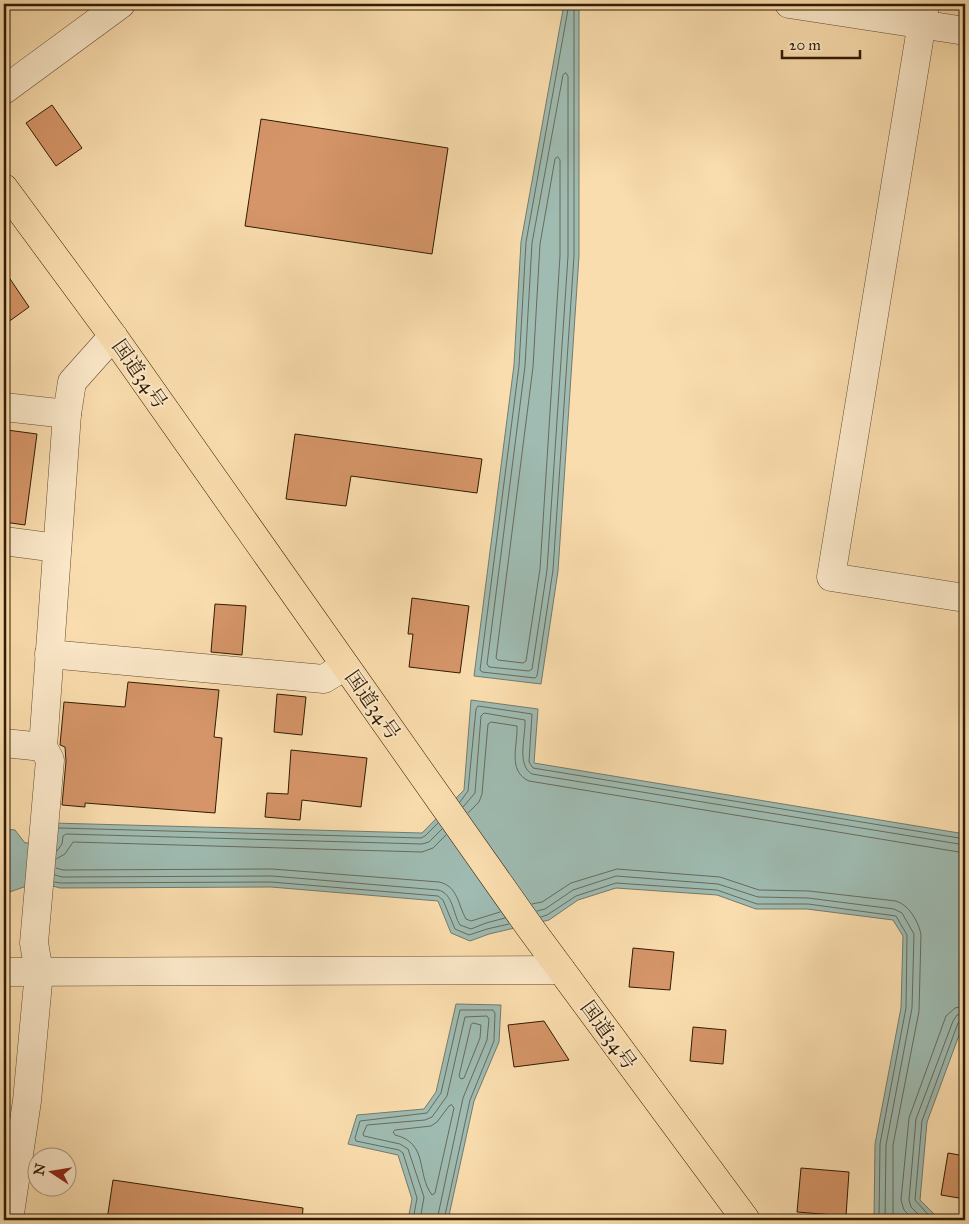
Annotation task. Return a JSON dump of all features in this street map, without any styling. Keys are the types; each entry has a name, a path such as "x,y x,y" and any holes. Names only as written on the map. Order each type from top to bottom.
{"highway":[{"name":"国道34号","path":"4,188 113,336 531,929 746,1220"}],"street":[{"path":"4,90 121,4"},
{"path":"789,4 924,14 965,31"},
{"path":"924,14 831,577 965,598"},
{"path":"10,1220 27,1101 39,972 34,943 50,760 43,747 67,414 72,382 113,336"},
{"path":"4,407 67,414"},
{"path":"4,541 57,548"},
{"path":"49,654 324,679 345,666"},
{"path":"4,744 43,747"},
{"path":"4,972 561,970"}],"water":[{"path":"564,4 579,4 579,256 558,571 541,684 474,676 514,365 521,242"},
{"path":"471,700 538,709 534,763 965,834 965,1019 927,1122 920,1200 940,1220 874,1220 875,1144 901,1008 903,936 893,920 807,909 756,909 717,895 616,888 578,900 549,920 489,934 470,941 451,933 438,901 271,887 60,888 38,882 4,894 4,829 15,830 25,843 52,841 52,823 422,833 464,790"},
{"path":"456,1004 501,1005 499,1042 474,1101 448,1220 408,1220 412,1199 398,1155 348,1144 357,1115 424,1109 436,1092"}],"building":[{"path":"52,105 82,148 56,166 26,123"},
{"path":"261,119 448,148 432,254 245,226"},
{"path":"4,270 29,307 4,325"},
{"path":"7,430 37,434 25,525 4,522 4,452"},
{"path":"295,434 482,459 477,493 351,476 346,506 286,499"},
{"path":"412,598 469,606 460,673 409,667 413,634 408,634"},
{"path":"215,604 246,606 242,655 211,652"},
{"path":"128,682 219,690 214,737 222,738 215,813 85,803 85,807 62,805 66,761 65,747 60,745 64,702 125,707"},
{"path":"277,694 306,697 302,735 274,732"},
{"path":"291,750 367,758 361,807 302,800 300,820 265,817 267,793 288,794"},
{"path":"633,948 674,952 670,990 629,987"},
{"path":"544,1021 569,1060 514,1067 508,1025"},
{"path":"693,1027 726,1030 723,1064 690,1061"},
{"path":"948,1153 965,1156 965,1199 941,1195"},
{"path":"801,1168 849,1172 846,1216 797,1212"},
{"path":"113,1180 303,1208 302,1220 107,1220"}]}
